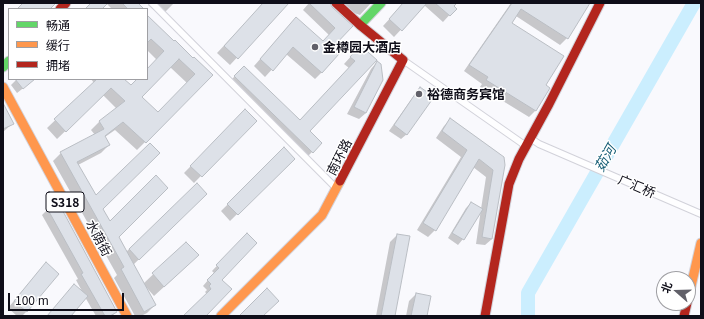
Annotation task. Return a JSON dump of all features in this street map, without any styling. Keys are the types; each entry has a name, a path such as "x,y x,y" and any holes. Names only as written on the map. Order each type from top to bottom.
{"street":[{"path":"152,3 337,189"},
{"path":"336,3 360,25 403,60"},
{"path":"360,25 381,3"},
{"path":"485,316 508,184 518,159 549,104 600,3"},
{"name":"南环路","path":"221,316 322,215 337,189 403,60"},
{"name":"广汇桥","path":"403,60 528,142 539,144 701,214"},
{"name":"水荫街","path":"3,87 127,316"},
{"path":"694,271 701,242"}],"building":[{"path":"23,3 56,3 51,8 18,8"},
{"path":"91,3 108,3 103,8 86,8"},
{"path":"122,3 138,3 143,8 127,8"},
{"path":"263,3 289,3 238,59 224,46"},
{"path":"309,3 330,3 332,7 353,26 332,48 339,54 322,73 293,47 273,71 260,59 296,17 323,41 335,28"},
{"path":"403,3 427,3 402,31 389,19"},
{"path":"435,3 457,3 454,6 457,9 450,16"},
{"path":"512,3 590,3 568,39 521,9 512,23 564,56 546,85 550,88 536,111 486,80 488,77 469,65"},
{"path":"148,16 213,75 146,143 123,122 105,136 110,145 77,162 96,195 150,143 160,153 103,209 110,221 156,175 168,188 119,237 156,305 144,312 121,269 124,267 60,152 104,129 99,121 125,101 111,88 66,132 54,119 96,80 125,80 131,85 136,80 148,80 148,68 164,51 151,39 148,42","holes":["179,59 195,74 158,112 142,97"]},
{"path":"360,45 377,60 310,131 322,143 313,153 234,76 244,66 300,120 355,61 350,57"},
{"path":"377,61 381,64 383,80 366,113 354,107"},
{"path":"16,80 34,80 23,89"},
{"path":"420,87 434,97 407,135 394,125"},
{"path":"3,103 14,124 3,129"},
{"path":"245,109 257,121 202,177 190,166"},
{"path":"450,118 504,157 505,165 492,239 482,237 493,170 479,159 436,231 423,223 467,150 442,131"},
{"path":"284,147 295,159 238,215 227,204"},
{"path":"197,183 207,194 139,260 129,249"},
{"path":"58,202 117,312 110,316 105,316 81,274 83,273 47,208"},
{"path":"471,202 483,209 464,240 452,233"},
{"path":"247,233 257,243 222,280 232,289 206,316 183,316 211,289 209,286 211,284 207,280 219,268 216,265"},
{"path":"397,234 410,236 395,316 381,316"},
{"path":"186,242 199,255 164,287 152,273"},
{"path":"46,262 59,274 27,312 14,301"},
{"path":"74,284 88,296 71,316 47,316"},
{"path":"267,288 279,301 263,316 239,316"},
{"path":"416,293 431,296 427,316 411,316"}],"waterway":[{"name":"茹河","path":"528,316 528,293 694,3"}],"traffic: fast":[{"path":"360,25 381,3"},
{"path":"3,67 8,62"}],"traffic: slow":[{"path":"3,87 127,316"},
{"path":"221,316 322,215 340,181"},
{"path":"694,271 701,243"}],"traffic: jam":[{"path":"61,8 66,3"},
{"path":"336,3 360,25 403,60 340,181"},
{"path":"485,316 509,184 519,159 549,104 600,3"},
{"path":"684,316 685,311"}],"place":[{"name":"金樽园大酒店","path":"315,47"},
{"name":"裕德商务宾馆","path":"419,94"}]}
